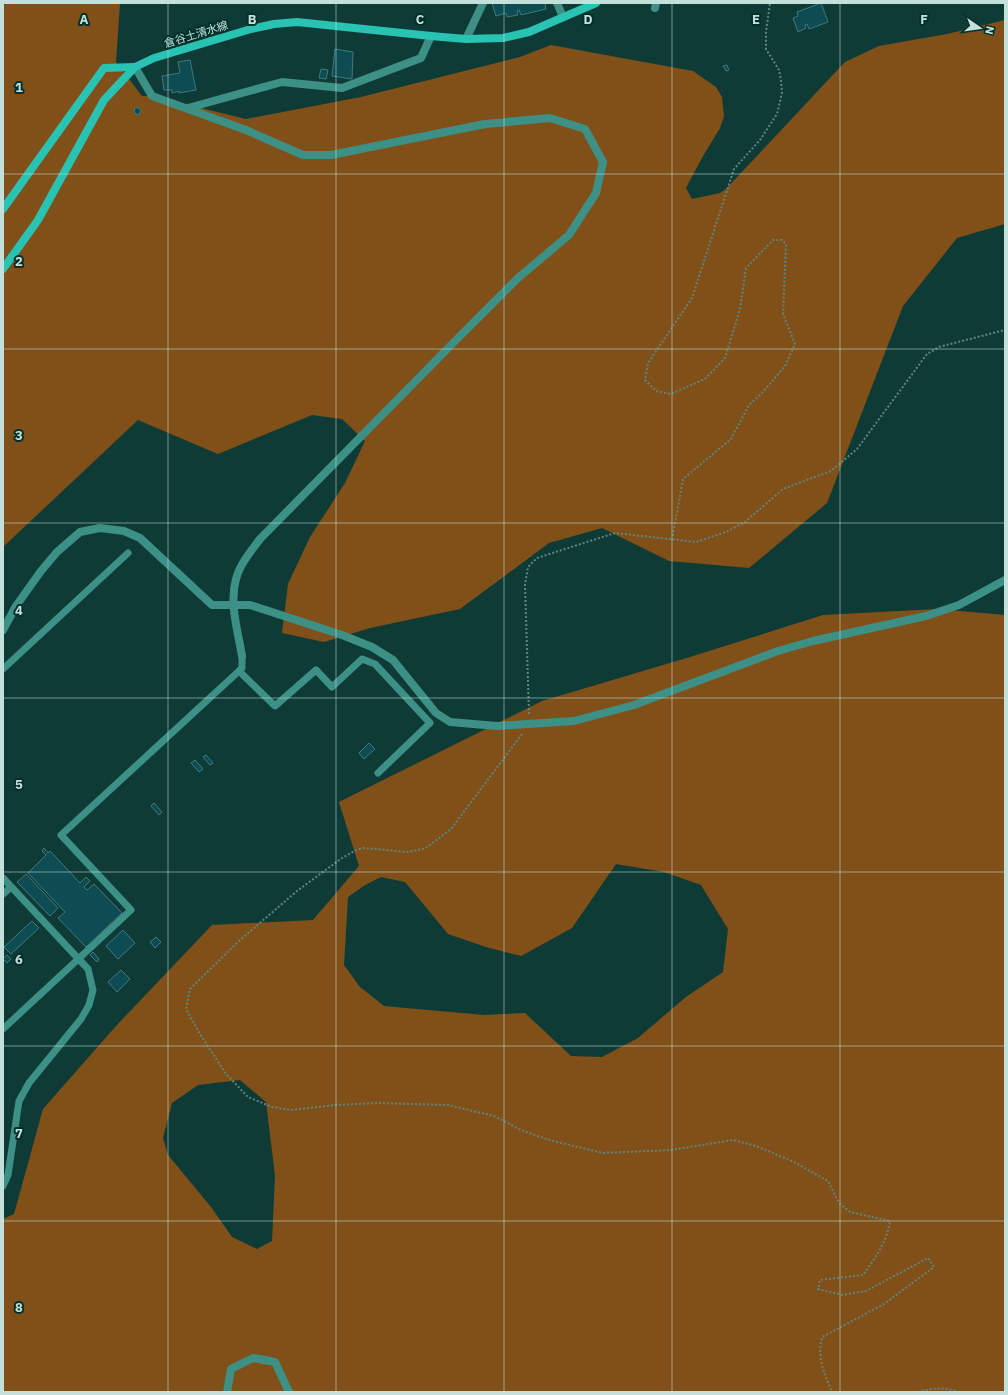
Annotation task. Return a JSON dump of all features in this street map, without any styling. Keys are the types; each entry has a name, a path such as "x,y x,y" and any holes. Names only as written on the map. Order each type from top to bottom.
{"main road":[{"name":"倉谷土清水線","path":"3,269 38,220 104,100 135,67 154,58 274,24 297,22 431,36 503,38 519,34 596,3"},
{"path":"3,209 104,68 135,67"}],"street":[{"path":"466,38 483,3"},
{"path":"557,3 563,17"},
{"path":"188,108 282,82 342,88 421,58 431,36"},
{"path":"135,67 152,96 246,130 303,155 331,155 484,124 550,118 585,129 603,162 596,193 568,235 518,278 460,336 260,539 245,559 236,579 233,605 242,656"},
{"path":"3,630 16,606 41,570 57,552 80,532 100,528 124,531 140,538 212,605 250,605 342,635 372,647 393,660 436,713 450,722 497,726 530,725 574,721 626,707 778,651 813,641 926,616 959,605 1005,580"},
{"path":"227,1392 231,1369 253,1358 275,1362 289,1392"}],"lane":[{"path":"3,669 128,553"},
{"path":"3,1029 131,910 61,836 239,671 242,668 242,656"},
{"path":"239,671 275,706 316,670 332,687 362,659 375,664 430,723 378,773"},
{"path":"3,878 88,969 93,990 89,1005 81,1019 23,1093 15,1124 8,1175 3,1186"},
{"path":"3,894 11,887"}],"path":[{"path":"672,540 683,479 731,439 749,404 763,392 785,366 795,344 782,314 786,244 782,240 773,240 746,268 740,309 725,358 705,379 671,394 656,391 645,380 648,363 692,298 734,169 760,140 777,114 782,93 782,80 779,70 766,49 766,32 770,3"},
{"path":"832,1392 823,1370 819,1350 822,1337 884,1304 934,1267 928,1258 866,1291 842,1295 818,1289 820,1280 863,1275 881,1250 889,1230 890,1221 850,1212 838,1203 828,1181 794,1162 756,1146 733,1140 671,1150 603,1153 549,1140 521,1130 494,1116 448,1105 378,1103 336,1105 291,1110 272,1107 248,1097 226,1074 186,1009 190,989 239,941 297,891 342,858 356,850 364,848 408,852 426,848 451,829 530,725 525,584 528,567 537,558 615,533 696,542 726,532 745,522 783,489 831,471 857,449 927,354 939,347 1005,330"},
{"path":"918,1392 930,1388 945,1388 956,1390 955,1392"}],"shaded area":[{"path":"7,3 120,3 116,62 142,96 152,96 246,119 361,97 520,57 551,45 693,71 716,87 722,97 724,116 720,128 686,188 692,199 720,193 726,189 845,62 879,46 947,34 1005,20 1005,224 957,238 903,306 827,503 749,568 669,561 602,528 549,543 460,609 370,628 324,642 282,633 288,584 310,537 345,483 365,441 342,419 312,415 218,454 138,420 3,547 3,6"},
{"path":"937,609 1005,615 1005,1392 3,1392 3,1219 14,1214 43,1109 116,1026 212,925 313,920 359,866 339,802 542,701 690,657 823,615","holes":["616,864 664,872 701,885 728,929 723,972 686,997 638,1038 602,1057 571,1056 525,1013 484,1015 384,1006 360,987 344,965 348,897 365,885 381,877 405,882 448,934 486,947 521,956 572,928","240,1080 266,1102 275,1176 272,1241 257,1249 232,1237 211,1207 168,1155 163,1138 172,1103 198,1085"]}],"building":[{"path":"492,3 545,3 546,9 521,15 519,10 517,11 518,15 507,17 506,13 496,16"},
{"path":"821,3 828,22 809,29 807,24 805,25 806,28 798,32 793,18 798,16 797,12"},
{"path":"335,49 353,52 352,79 332,76"},
{"path":"190,60 196,90 172,93 172,90 164,90 162,76 180,73 178,62"},
{"path":"727,65 729,70 726,71 723,66"},
{"path":"321,69 328,70 326,79 319,78"},
{"path":"135,107 141,109 139,115 134,113"},
{"path":"369,743 375,749 364,759 359,753"},
{"path":"206,755 213,763 210,765 203,757"},
{"path":"195,760 203,769 199,772 191,763"},
{"path":"154,803 162,812 159,815 151,806"},
{"path":"44,848 48,853 50,851 80,883 86,877 90,881 84,887 87,890 94,884 122,913 86,947 58,918 65,912 28,873 46,855 42,851"},
{"path":"26,874 58,908 50,916 17,882"},
{"path":"32,921 39,928 11,954 4,947"},
{"path":"123,930 135,943 118,959 106,946"},
{"path":"156,937 161,942 155,948 150,942"},
{"path":"93,952 99,959 97,962 90,955"},
{"path":"7,955 11,959 7,963 3,959"},
{"path":"121,970 130,979 117,992 108,982"}]}
